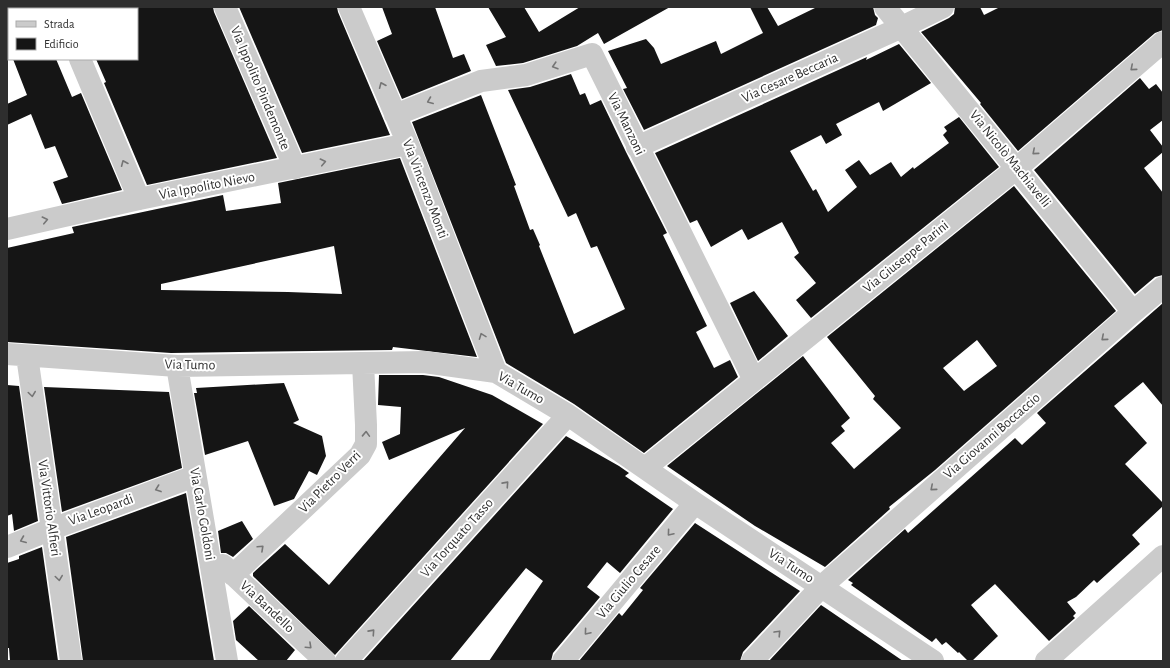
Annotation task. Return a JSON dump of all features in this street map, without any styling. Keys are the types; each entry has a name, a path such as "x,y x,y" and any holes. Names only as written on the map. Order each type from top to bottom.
{"street":[{"name":"Via Ippolito Pindemonte","path":"225,7 295,168"},
{"name":"Via Vincenzo Monti","path":"349,7 408,144 496,372"},
{"name":"Via Nicolò Machiavelli","path":"885,7 1133,312"},
{"name":"Via Cesare Beccaria","path":"638,147 902,28 943,7"},
{"name":"Via Giuseppe Parini","path":"645,468 1017,168 1163,42"},
{"name":"Via Manzoni","path":"395,115 480,81 526,75 592,54 754,380"},
{"path":"80,60 140,199"},
{"name":"Via Ippolito Nievo","path":"7,229 140,199 408,144"},
{"name":"Via Giovanni Boccaccio","path":"752,661 822,586 1163,287"},
{"name":"Via Tumo","path":"13,355 177,366 424,362 496,372 568,415 695,503 933,661"},
{"name":"Via Vittorio Alfieri","path":"13,355 52,529 71,661"},
{"name":"Via Pietro Verri","path":"233,575 360,455 366,444 362,363"},
{"name":"Via Carlo Goldoni","path":"177,366 227,661"},
{"name":"Via Torquato Tasso","path":"346,661 568,415"},
{"name":"Via Leopardi","path":"7,547 195,476"},
{"name":"Via Giulio Cesare","path":"563,661 695,503"},
{"name":"Via Bandello","path":"209,552 325,661"},
{"path":"1046,661 1163,556"}],"building":[{"path":"213,7 277,158 147,185 104,83 106,82 96,60 138,60 137,8"},
{"path":"239,7 337,7 390,135 302,153"},
{"path":"382,7 435,7 453,58 464,54 471,71 402,99 377,41 392,34"},
{"path":"488,7 524,7 539,32 580,7 670,7 604,44 598,33 577,46 523,63 496,66 486,45 506,37"},
{"path":"750,7 767,7 778,26 817,7 873,7 875,15 878,18 876,25 644,130 623,89 627,88 608,51 646,39 654,48 661,64 716,41 721,54 763,33"},
{"path":"955,7 980,7 984,15 1000,7 1163,7 1163,30 1155,33 1018,151 980,104 981,103 921,32 949,18 954,14"},
{"path":"899,44 931,83 883,111 879,102 836,124 842,135 826,144 821,135 790,151 813,191 816,189 828,212 857,187 845,170 859,160 870,175 891,162 901,177 913,167 914,169 949,143 943,135 947,131 944,127 959,117 999,167 811,318 796,300 816,283 794,257 799,253 782,222 748,240 742,229 711,247 697,220 690,223 655,153"},
{"path":"13,60 56,60 72,97 81,93 122,190 62,204 53,182 68,177 55,146 45,149 31,114 7,125 7,104 27,95"},
{"path":"571,74 580,95 585,93 590,105 601,100 667,233 663,235 707,326 696,332 714,368 730,360 738,377 644,453 574,404 506,363 412,122 481,95 516,185 514,186 530,230 533,229 540,245 539,246 574,334 625,309 597,246 591,248 576,213 568,217 508,90 530,87"},
{"path":"1140,78 1149,89 1156,84 1163,93 1163,120 1150,130 1163,147 1163,152 1144,168 1163,193 1163,275 1155,277 1135,294 1034,170"},
{"path":"400,158 477,357 393,347 392,350 171,353 7,342 7,248 74,233 72,227 223,195 226,211 281,203 278,183","holes":["334,246 342,294 161,290 161,284"]},
{"path":"1014,186 1116,311 935,470 889,507 890,509 825,567 755,526 667,466 803,356 850,418 841,426 845,431 831,443 854,469 901,428 873,399 875,396 827,337","holes":["977,340 997,366 964,391 943,368"]},
{"path":"754,291 788,336 758,361 730,303"},
{"path":"1163,303 1163,406 1143,382 1114,406 1147,443 1125,464 1163,503 1163,506 1132,535 1140,544 1097,583 1094,580 1076,597 1067,602 1076,613 1073,616 1075,618 1049,641 995,584 971,605 998,636 972,661 968,661 946,642 942,645 936,638 932,642 851,585 853,583 848,580 905,529 908,533 1015,438 1022,445 1046,423 1037,413"},
{"path":"379,375 423,375 439,377 492,395 543,424 335,655 253,576 253,573 285,544 329,585 465,428 389,460 382,442 400,434 401,407 378,405"},
{"path":"284,383 299,420 293,423 322,436 326,456 317,475 309,471 294,499 274,506 248,441 205,455 194,393 197,393 196,388"},
{"path":"7,385 19,386 38,521 14,531 12,514 7,516"},
{"path":"44,387 169,392 182,468 62,512"},
{"path":"566,436 619,466 629,473 625,476 673,509 620,573 607,562 587,587 600,597 553,653 551,661 489,661 543,581 526,568 450,661 363,661"},
{"path":"186,493 214,661 83,661 66,537"},
{"path":"242,521 253,539 233,557 226,553 221,553 218,531"},
{"path":"695,523 800,591 743,652 740,661 579,661 619,613 622,616 643,590 640,588"},
{"path":"42,547 58,661 10,661 9,648 7,648 7,563 19,559 19,556"},
{"path":"821,605 827,609 903,661 769,661"},
{"path":"249,606 295,650 286,661 259,661 236,640 233,621"}]}
